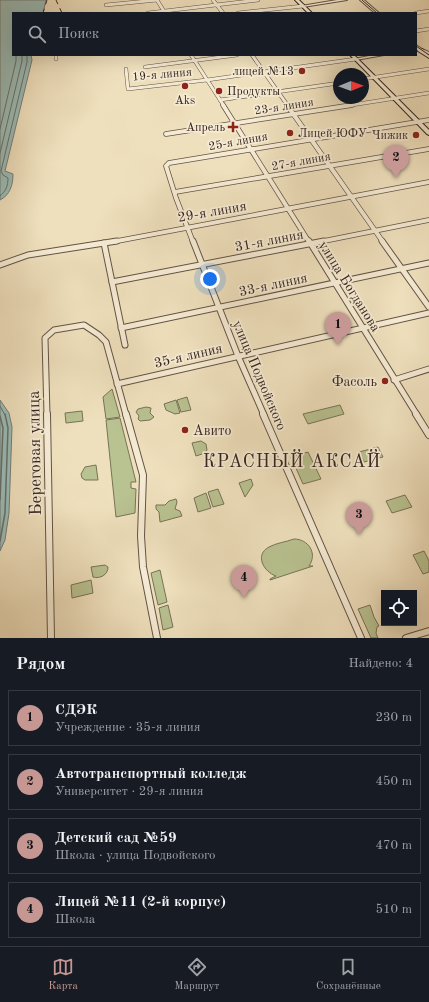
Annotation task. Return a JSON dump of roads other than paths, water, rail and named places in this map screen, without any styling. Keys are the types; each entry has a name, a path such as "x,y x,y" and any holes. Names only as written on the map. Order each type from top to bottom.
{"main road":[{"path":"297,0 309,12"},
{"path":"303,6 345,0"},
{"path":"362,0 376,12"},
{"path":"418,50 429,49"},
{"path":"418,50 429,53"},
{"path":"418,50 429,57"},
{"name":"19-я линия","path":"354,57 368,56"},
{"path":"354,57 429,133"}],"street":[{"path":"106,5 157,0 165,12 258,0"},
{"path":"213,0 222,12"},
{"path":"247,12 303,6"},
{"path":"417,13 429,11"},
{"path":"417,31 429,29"},
{"name":"улица Богданова","path":"192,56 269,176 429,435"},
{"path":"145,67 230,56"},
{"path":"253,56 429,307"},
{"name":"19-я линия","path":"126,68 128,89 264,72 354,57"},
{"path":"369,78 429,69"},
{"path":"220,100 333,84"},
{"name":"23-я линия","path":"166,134 429,94"},
{"name":"25-я линия","path":"170,163 311,138 429,120"},
{"name":"27-я линия","path":"175,192 429,149"},
{"name":"улица Подвойского","path":"170,163 166,166 175,192 238,356 361,638"},
{"name":"29-я линия","path":"0,265 10,263 23,256 104,243 429,182"},
{"name":"31-я линия","path":"112,282 429,220"},
{"path":"104,243 125,346"},
{"name":"33-я линия","path":"121,328 429,263"},
{"name":"35-я линия","path":"117,384 429,313"},
{"name":"Береговая улица","path":"51,638 46,338 54,330 86,326 103,338 106,342 117,384"},
{"path":"394,380 429,370"},
{"path":"117,384 143,475 141,536 142,567 157,638"},
{"path":"406,638 429,631"}],"water":[{"path":"0,0 46,0 43,12 12,12 12,56 31,56 32,60 5,171 13,174 12,186 9,192 0,200"},
{"path":"0,400 9,413 12,427 9,513 5,540 0,551"}],"tram line":[{"path":"362,0 376,12"},
{"path":"417,47 429,55"}],"railway":[{"path":"43,12 47,0"},
{"path":"56,0 62,12"}],"place":[{"name":"лицей №13","path":"302,71"},
{"name":"Aks","path":"185,86"},
{"name":"Продукты","path":"219,91"},
{"name":"Апрель","path":"233,127"},
{"name":"Лицей ЮФУ","path":"290,133"},
{"name":"Чижик","path":"416,135"},
{"name":"Автотранспортный колледж","path":"396,178"},
{"name":"СДЭК","path":"338,345"},
{"name":"Фасоль","path":"385,381"},
{"name":"Авито","path":"185,430"},
{"name":"Детский сад №59","path":"359,535"},
{"name":"Лицей №11 (2-й корпус)","path":"244,598"}],"district":[{"name":"КРАСНЫЙ АКСАЙ","path":"292,461"}]}
